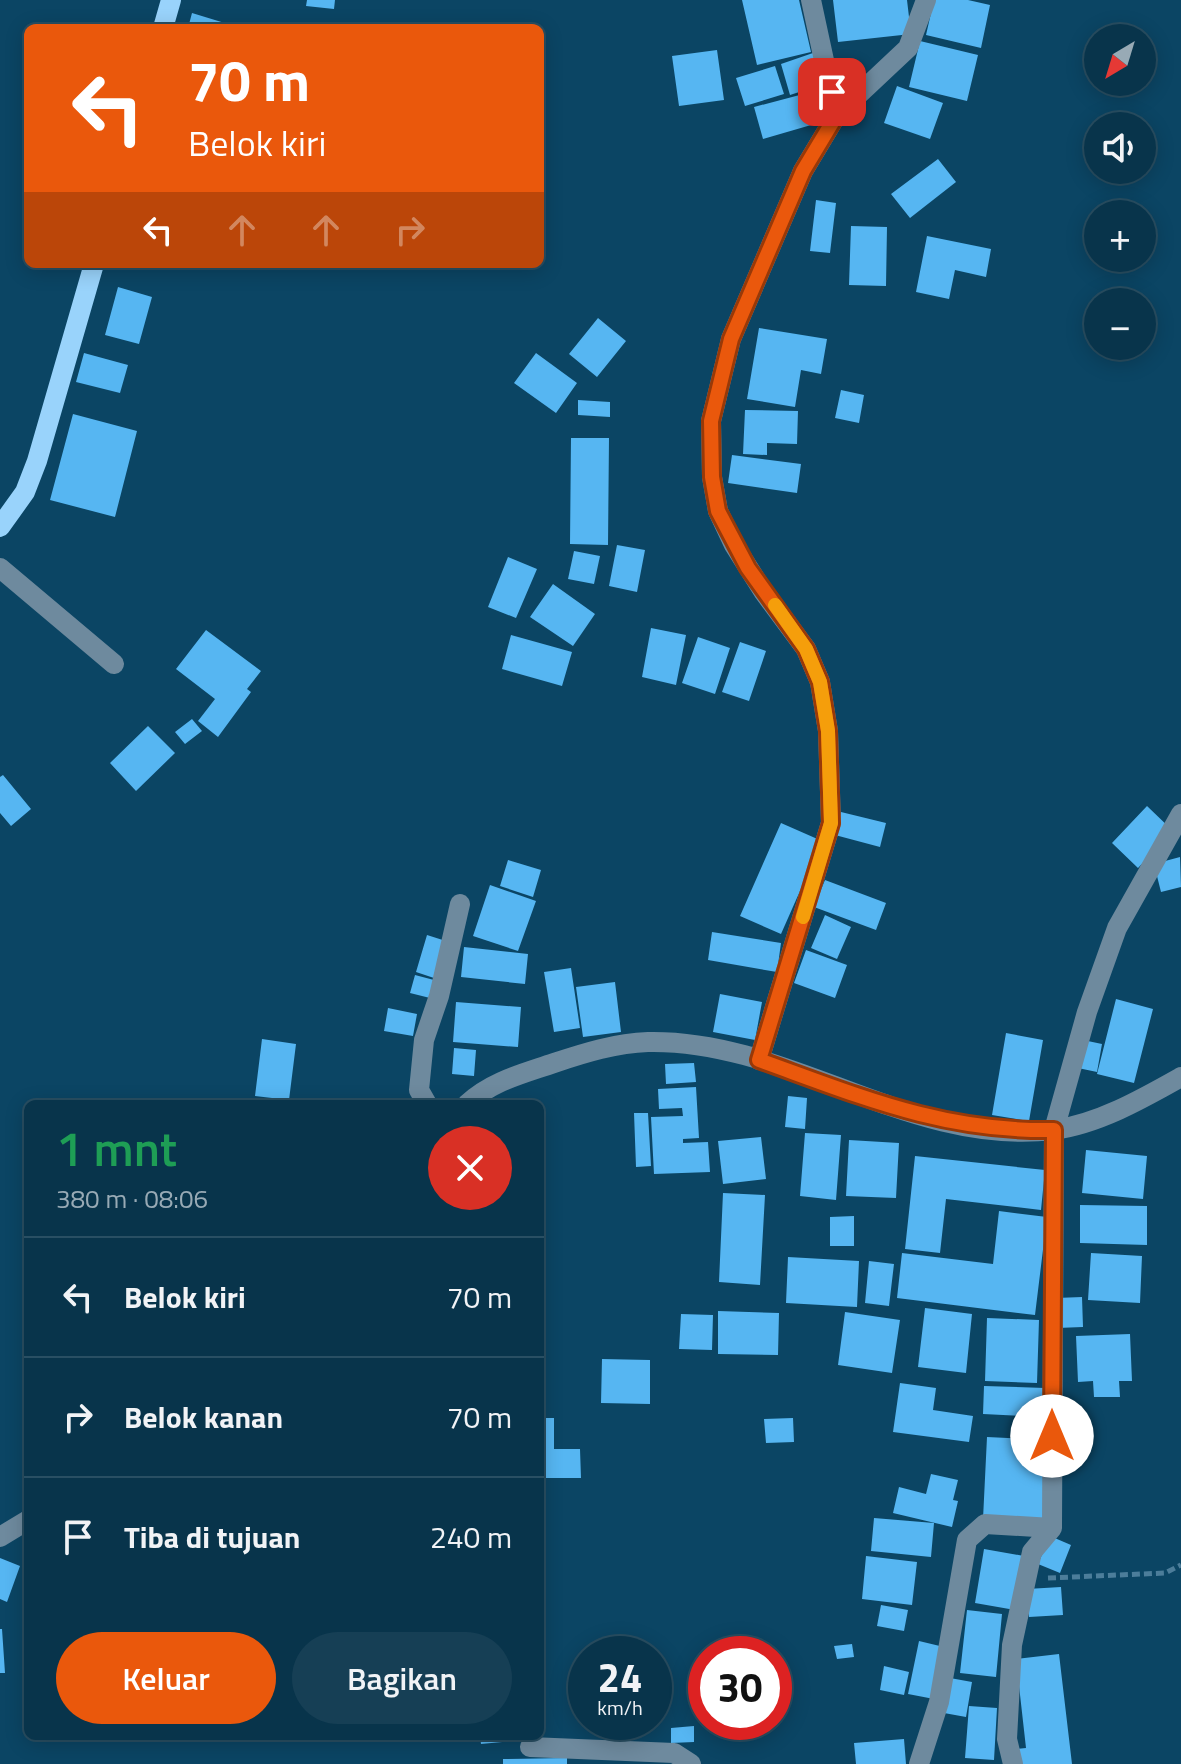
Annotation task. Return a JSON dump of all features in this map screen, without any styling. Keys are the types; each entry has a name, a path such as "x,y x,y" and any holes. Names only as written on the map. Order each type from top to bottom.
{"main road":[{"path":"164,24 171,0"},
{"path":"0,527 25,492 37,461 93,268"}],"street":[{"path":"759,1060 831,823 828,731 820,682 806,649 748,568 718,511 712,477 711,421 731,339 803,171 836,116 811,0"},
{"path":"835,108 858,95 908,48 926,0"},
{"path":"0,568 114,664"},
{"path":"1013,1764 1007,1739 1012,1645 1032,1552 1052,1528 1054,1130 1087,1012 1117,928 1181,814"},
{"path":"425,1100 419,1090 424,1040 439,996 460,904"},
{"path":"472,1100 488,1086 622,1044 651,1042 694,1046 759,1060 880,1104 984,1129 1054,1130 1128,1106 1181,1077"},
{"path":"0,1537 24,1522"},
{"path":"919,1764 939,1702 967,1540 985,1524 1052,1528"},
{"path":"530,1747 674,1753 691,1764"}],"path":[{"path":"1027,1579 1165,1573 1181,1565"}],"building":[{"path":"307,0 335,0 334,9 306,6"},
{"path":"742,0 799,0 811,52 757,65"},
{"path":"833,0 907,0 911,34 838,42"},
{"path":"934,0 968,0 990,5 981,48 926,35"},
{"path":"192,13 228,24 189,24"},
{"path":"920,41 978,55 967,101 909,87"},
{"path":"717,50 724,100 679,106 672,56"},
{"path":"813,53 824,84 790,95 781,64"},
{"path":"775,66 784,94 745,106 736,78"},
{"path":"897,86 943,103 930,139 884,123"},
{"path":"826,88 833,112 817,116 818,123 763,139 754,107"},
{"path":"938,159 956,182 910,218 891,194"},
{"path":"816,200 836,203 830,253 810,251"},
{"path":"851,226 887,227 886,286 849,285"},
{"path":"927,236 991,249 986,277 955,270 949,299 916,292"},
{"path":"118,287 152,297 139,344 105,335"},
{"path":"598,318 626,341 597,377 569,354"},
{"path":"759,328 827,339 821,374 801,370 795,407 747,399"},
{"path":"84,353 128,365 120,393 76,382"},
{"path":"536,353 577,383 556,413 514,383"},
{"path":"841,390 864,395 859,423 835,418"},
{"path":"578,400 610,402 610,417 578,415"},
{"path":"745,410 798,411 797,444 767,443 767,455 743,454"},
{"path":"73,414 137,431 115,517 50,500"},
{"path":"571,438 609,438 608,545 570,544"},
{"path":"732,455 801,464 797,493 728,483"},
{"path":"617,545 645,550 637,592 609,586"},
{"path":"574,551 600,556 594,584 568,579"},
{"path":"508,557 537,569 516,618 488,607"},
{"path":"553,584 595,614 573,646 530,617"},
{"path":"651,628 686,635 676,685 642,677"},
{"path":"206,630 261,671 247,689 251,692 218,737 198,721 215,699 176,669"},
{"path":"511,635 572,652 562,686 502,669"},
{"path":"698,637 730,648 715,694 682,683"},
{"path":"740,642 766,651 749,701 722,692"},
{"path":"192,719 202,731 185,744 175,732"},
{"path":"148,726 175,753 136,791 110,763"},
{"path":"3,775 31,809 11,826 0,813 0,777"},
{"path":"1147,806 1173,831 1138,868 1112,843"},
{"path":"841,812 886,823 880,847 835,835"},
{"path":"781,823 822,841 781,934 740,916"},
{"path":"1180,857 1181,887 1161,892 1154,864"},
{"path":"508,860 541,870 533,897 500,886"},
{"path":"825,880 886,903 876,930 814,907"},
{"path":"490,885 536,901 518,951 473,936"},
{"path":"825,915 851,927 837,959 811,948"},
{"path":"712,932 781,943 777,972 708,960"},
{"path":"427,935 449,942 437,979 416,972"},
{"path":"464,947 528,954 525,984 461,977"},
{"path":"806,950 847,965 835,998 794,983"},
{"path":"571,968 580,1028 554,1032 544,972"},
{"path":"415,975 434,980 430,998 410,993"},
{"path":"615,982 621,1032 583,1037 576,987"},
{"path":"720,994 762,1002 755,1040 713,1032"},
{"path":"1116,999 1153,1009 1134,1083 1097,1074"},
{"path":"456,1002 521,1007 518,1047 453,1042"},
{"path":"388,1008 417,1014 413,1036 384,1031"},
{"path":"1006,1033 1043,1040 1029,1121 992,1115"},
{"path":"262,1039 296,1044 289,1100 255,1096"},
{"path":"1083,1040 1102,1044 1097,1072 1078,1068"},
{"path":"454,1048 476,1050 474,1076 452,1074"},
{"path":"694,1063 696,1082 666,1084 665,1064"},
{"path":"696,1087 699,1138 683,1139 683,1143 708,1142 710,1172 654,1174 651,1117 683,1116 682,1108 659,1109 658,1089"},
{"path":"788,1096 807,1098 805,1129 785,1127"},
{"path":"634,1113 648,1113 651,1166 636,1167"},
{"path":"805,1133 841,1135 836,1200 800,1196"},
{"path":"761,1137 766,1179 723,1184 718,1141"},
{"path":"849,1140 899,1143 896,1198 846,1196"},
{"path":"1086,1150 1147,1156 1143,1199 1082,1193"},
{"path":"915,1156 1045,1170 1041,1210 946,1199 940,1253 905,1249"},
{"path":"723,1193 765,1195 760,1285 719,1282"},
{"path":"1080,1205 1147,1206 1147,1245 1080,1243"},
{"path":"999,1211 1047,1217 1035,1315 897,1298 902,1253 993,1264"},
{"path":"854,1216 854,1246 830,1246 830,1217"},
{"path":"1091,1253 1142,1256 1140,1303 1088,1300"},
{"path":"788,1257 859,1261 857,1307 786,1303"},
{"path":"869,1261 894,1264 889,1306 865,1303"},
{"path":"1082,1297 1083,1327 1057,1328 1056,1298"},
{"path":"925,1308 972,1314 966,1373 918,1367"},
{"path":"718,1311 779,1313 778,1355 718,1354"},
{"path":"845,1312 900,1320 892,1373 838,1365"},
{"path":"681,1314 713,1315 712,1350 679,1349"},
{"path":"987,1318 1039,1320 1037,1383 985,1381"},
{"path":"1130,1334 1132,1381 1119,1381 1120,1397 1094,1397 1093,1381 1078,1382 1076,1336"},
{"path":"602,1359 650,1360 650,1404 601,1403"},
{"path":"900,1383 936,1388 933,1410 973,1416 969,1442 893,1432"},
{"path":"984,1386 1045,1388 1044,1417 983,1414"},
{"path":"544,1418 554,1418 554,1449 580,1449 581,1478 544,1478"},
{"path":"793,1418 794,1442 766,1443 764,1419"},
{"path":"1063,1428 1083,1428 1084,1452 1063,1452"},
{"path":"987,1437 1049,1440 1045,1522 983,1519"},
{"path":"931,1474 958,1480 953,1500 958,1501 952,1527 893,1513 899,1487 926,1494"},
{"path":"874,1518 934,1523 931,1557 871,1551"},
{"path":"1050,1536 1071,1545 1060,1573 1038,1564"},
{"path":"984,1549 1024,1556 1015,1610 975,1603"},
{"path":"866,1556 917,1562 912,1605 862,1599"},
{"path":"0,1558 20,1566 7,1602 0,1599"},
{"path":"1061,1587 1063,1615 1029,1617 1027,1589"},
{"path":"881,1605 908,1610 904,1631 877,1626"},
{"path":"967,1610 1002,1614 996,1677 960,1673"},
{"path":"2,1629 5,1673 0,1673"},
{"path":"919,1641 944,1647 934,1699 908,1694"},
{"path":"852,1644 854,1657 837,1659 834,1646"},
{"path":"1059,1654 1072,1764 1017,1764 1016,1749 1026,1748 1016,1659"},
{"path":"884,1666 909,1672 904,1695 880,1690"},
{"path":"950,1678 972,1682 966,1717 944,1713"},
{"path":"969,1706 997,1708 994,1760 965,1758"},
{"path":"688,1727 688,1740 694,1742 671,1743 672,1728"},
{"path":"904,1739 906,1764 856,1764 854,1743"},
{"path":"480,1740 522,1740 481,1744"},
{"path":"567,1758 567,1764 503,1764 503,1759"}],"slow traffic":[{"path":"775,605 806,649 820,682 828,731 831,823 803,917"}],"route":[{"path":"832,92 836,116 803,171 764,258 731,339 711,421 712,477 718,511 748,568 806,649 820,682 828,731 831,823 759,1060 880,1104 941,1121 984,1129 1054,1130 1052,1436"}]}
